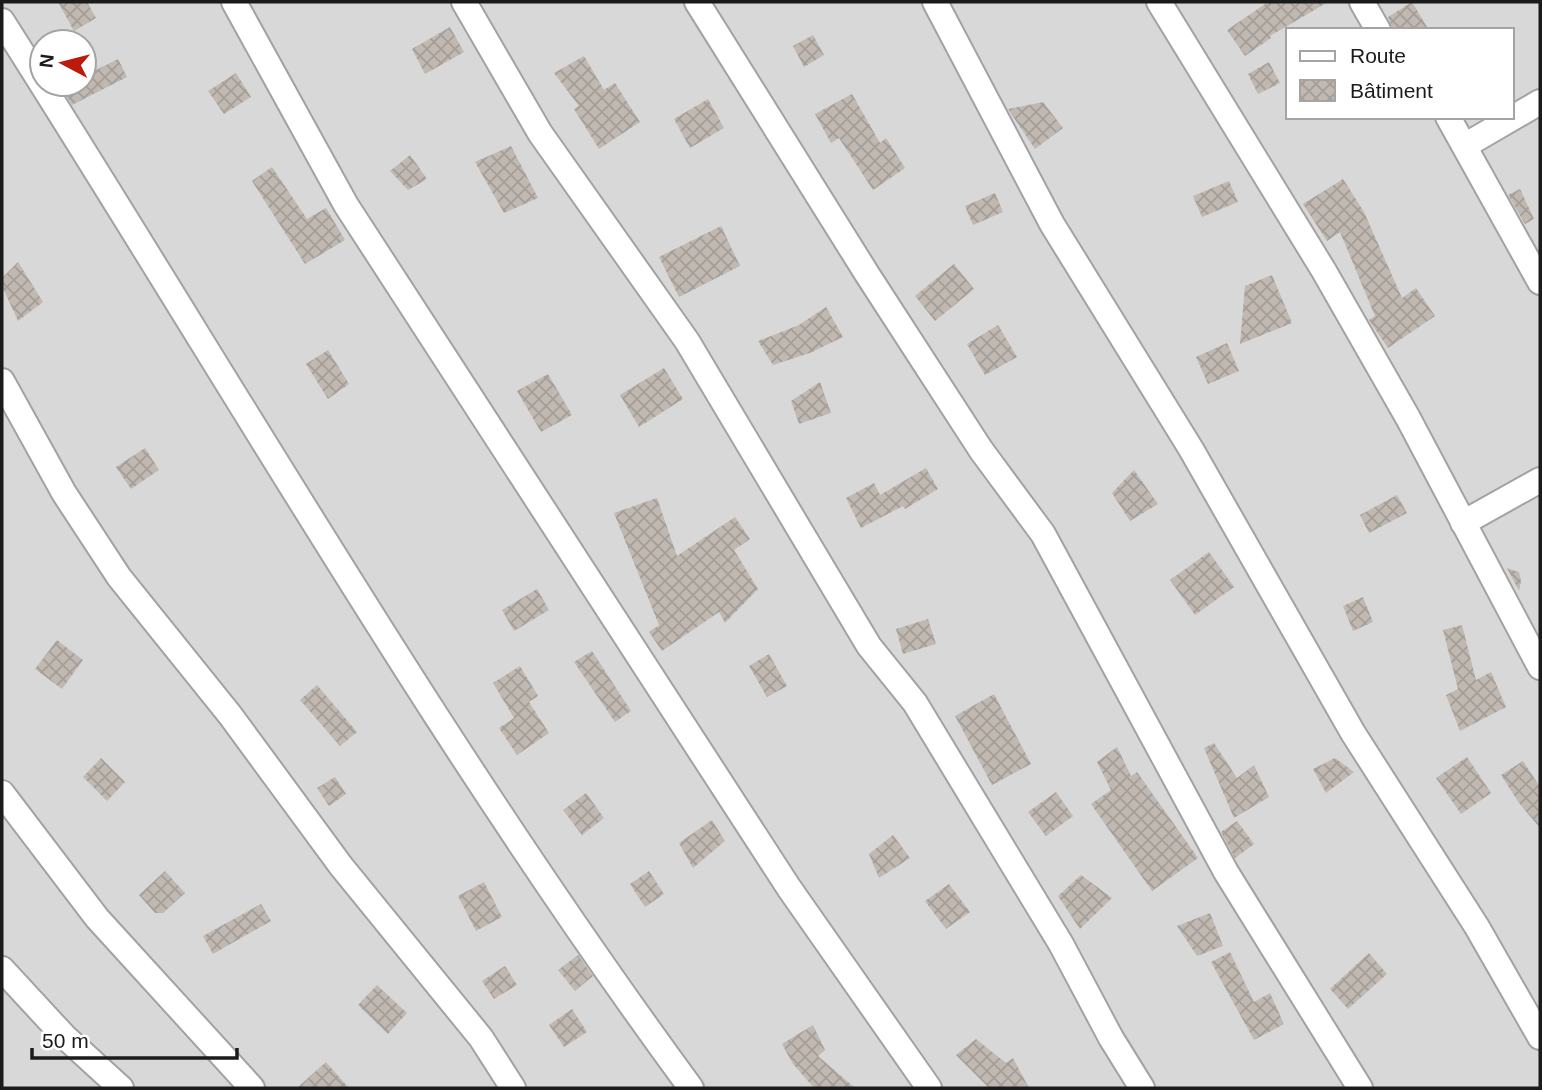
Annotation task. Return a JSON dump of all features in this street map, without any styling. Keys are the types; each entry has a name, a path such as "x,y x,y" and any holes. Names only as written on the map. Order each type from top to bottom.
{"street":[{"path":"233,2 346,205 789,888 929,1088"},
{"path":"464,2 540,133 687,341 869,646 915,703 1061,944 1111,1038 1142,1088"},
{"path":"697,2 981,450 1043,534 1226,872 1360,1088"},
{"path":"935,2 1052,224 1191,449 1353,733 1477,927 1540,1037"},
{"path":"1159,2 1324,271 1408,418 1540,667"},
{"path":"1362,2 1377,28"},
{"path":"2,21 394,653 615,985 691,1088"},
{"path":"1514,117 1540,102"},
{"path":"1449,119 1540,282"},
{"path":"1466,145 1511,119"},
{"path":"2,381 64,493 119,577 230,715 341,866 481,1038 513,1088"},
{"path":"1463,523 1540,480"},
{"path":"2,793 97,918 252,1088"},
{"path":"2,969 64,1036 121,1088"}],"shaded area":[{"path":"2,2 1540,2 1540,1088 2,1088"}],"building":[{"path":"58,2 87,2 96,18 79,28 72,28"},
{"path":"1268,2 1328,2 1270,36 1271,38 1245,56 1227,30"},
{"path":"1412,2 1428,28 1392,28 1388,17"},
{"path":"450,27 464,52 425,74 412,49"},
{"path":"813,35 824,55 804,67 793,46"},
{"path":"584,56 604,90 615,83 640,122 599,149 574,109 579,106 554,73"},
{"path":"118,59 127,77 98,92 98,69"},
{"path":"1269,62 1280,83 1258,94 1248,74"},
{"path":"236,73 251,97 224,114 208,91"},
{"path":"852,94 880,143 886,138 905,168 873,190 839,138 831,143 815,114"},
{"path":"68,98 86,98 72,105"},
{"path":"708,99 724,128 690,148 674,119"},
{"path":"1043,102 1063,128 1035,149 1008,109"},
{"path":"511,146 538,198 504,213 475,162"},
{"path":"410,155 427,179 408,190 390,171"},
{"path":"272,167 307,219 326,208 345,240 305,264 252,181"},
{"path":"1343,179 1364,212 1402,298 1416,288 1435,316 1388,348 1369,320 1375,316 1340,232 1327,241 1303,204"},
{"path":"1229,181 1238,202 1202,217 1193,196"},
{"path":"1520,189 1534,219 1525,224 1508,195"},
{"path":"995,193 1003,212 973,225 965,206"},
{"path":"721,226 740,266 679,297 659,257"},
{"path":"18,262 43,302 18,321 2,286 2,278"},
{"path":"954,264 974,289 935,321 915,296"},
{"path":"1272,275 1292,323 1240,344 1245,286"},
{"path":"826,307 843,337 810,353 773,365 758,341 799,325"},
{"path":"998,325 1017,357 985,375 967,344"},
{"path":"1227,343 1239,371 1208,384 1196,357"},
{"path":"328,350 349,384 328,399 306,364"},
{"path":"664,368 683,399 639,427 620,395"},
{"path":"548,374 572,415 541,432 517,391"},
{"path":"820,382 831,413 799,424 791,401"},
{"path":"145,448 159,470 131,489 116,467"},
{"path":"926,468 938,489 905,509 903,506 861,528 846,498 874,483 880,495"},
{"path":"1134,470 1158,504 1130,521 1112,493"},
{"path":"1397,495 1407,513 1369,533 1360,515"},
{"path":"657,498 677,556 735,517 750,539 734,550 758,589 725,623 719,612 662,651 649,632 659,625 614,513"},
{"path":"1209,552 1234,587 1195,615 1170,580"},
{"path":"1507,568 1519,572 1519,591"},
{"path":"537,589 549,610 514,631 502,610"},
{"path":"1363,597 1373,622 1353,631 1343,606"},
{"path":"928,619 936,644 903,654 896,629"},
{"path":"1462,625 1476,680 1491,672 1506,707 1460,731 1446,695 1458,689 1443,630"},
{"path":"57,640 83,660 62,689 35,669"},
{"path":"592,651 631,711 615,722 574,662"},
{"path":"769,654 787,686 767,697 749,666"},
{"path":"520,666 538,696 529,702 549,733 517,755 499,728 514,718 493,683"},
{"path":"317,685 357,732 340,746 300,700"},
{"path":"994,694 1031,764 992,785 955,716"},
{"path":"1214,743 1237,778 1254,765 1269,797 1234,818 1204,748"},
{"path":"1117,747 1131,776 1137,772 1198,858 1152,891 1091,804 1111,790 1097,762"},
{"path":"1467,757 1491,793 1461,814 1436,778"},
{"path":"101,758 125,782 107,801 83,777"},
{"path":"1335,758 1354,772 1326,793 1313,769"},
{"path":"1523,761 1540,787 1540,828 1501,775"},
{"path":"335,777 346,794 329,806 317,788"},
{"path":"1056,792 1073,816 1046,836 1028,812"},
{"path":"586,793 604,818 582,835 563,810"},
{"path":"712,820 725,841 693,868 679,843"},
{"path":"1237,821 1254,844 1235,858 1221,832"},
{"path":"893,835 910,858 879,878 869,854"},
{"path":"165,871 185,893 163,913 155,913 139,895"},
{"path":"649,871 664,894 645,907 630,884"},
{"path":"1081,875 1112,898 1080,929 1058,896"},
{"path":"484,882 502,917 476,931 458,896"},
{"path":"949,884 970,912 946,929 925,901"},
{"path":"261,904 271,921 213,954 203,936"},
{"path":"1210,913 1223,946 1197,956 1177,926"},
{"path":"1230,952 1254,1002 1270,993 1284,1024 1254,1040 1211,962"},
{"path":"1369,953 1387,974 1348,1009 1330,989"},
{"path":"578,955 593,976 575,991 558,970"},
{"path":"505,966 517,985 494,999 482,981"},
{"path":"377,985 407,1013 388,1034 358,1005"},
{"path":"572,1009 587,1032 564,1047 549,1025"},
{"path":"813,1025 825,1050 818,1056 855,1088 814,1088 793,1064 782,1044"},
{"path":"976,1039 1006,1063 1013,1058 1029,1088 989,1088 956,1055"},
{"path":"326,1062 349,1088 297,1088"}]}
